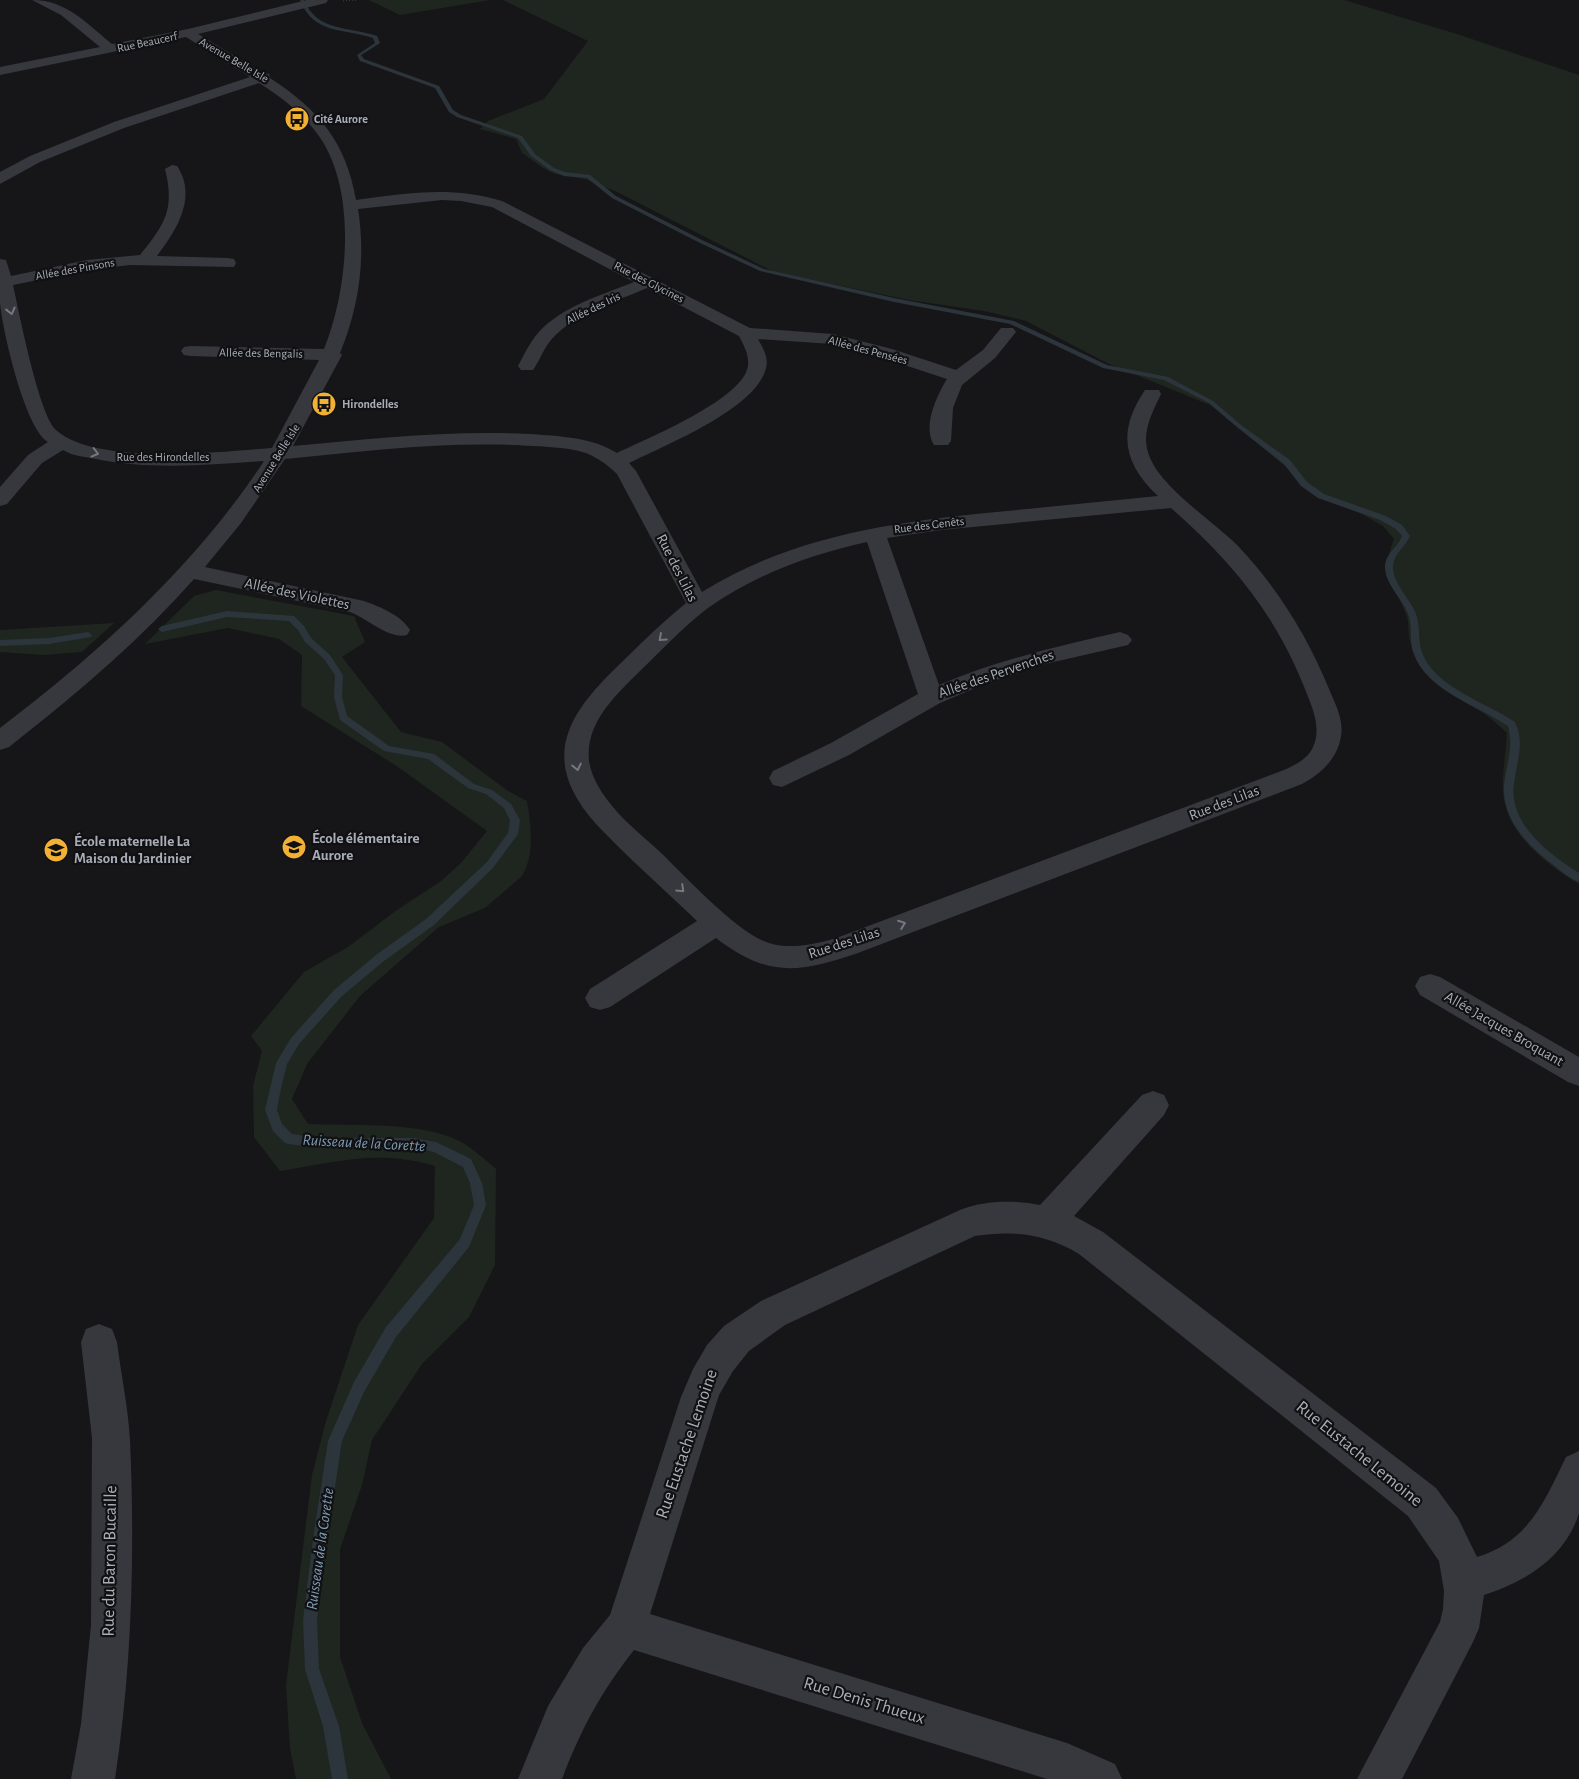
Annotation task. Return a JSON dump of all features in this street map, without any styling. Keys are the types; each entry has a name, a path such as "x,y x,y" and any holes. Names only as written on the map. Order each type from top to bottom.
{"street":[{"path":"38,0 65,12 110,49"},
{"name":"Rue Beaucerf","path":"0,71 188,33 311,3"},
{"name":"Avenue Belle Isle","path":"0,741 122,638 190,571 232,524 281,453 332,355 344,319 352,285 353,246 350,206 342,170 326,135 302,106 264,77 188,33"},
{"path":"0,178 29,162 144,114 209,92 264,77"},
{"path":"145,260 163,237 177,209 179,196 172,169"},
{"name":"Rue des Glycines","path":"350,206 436,196 485,200 497,204 746,333"},
{"name":"Allée des Pinsons","path":"2,273 145,260 228,263"},
{"path":"0,500 35,459 60,443 49,434 36,410 2,273"},
{"name":"Allée des Iris","path":"528,366 540,343 556,327 592,306 648,282"},
{"path":"941,441 940,414 944,401 958,377 989,354 1007,332"},
{"path":"281,453 417,439 490,438 569,444 603,454 617,461 723,407 745,391 754,380 757,361 754,348 746,333"},
{"name":"Allée des Pensées","path":"746,333 803,335 833,339 868,348 958,377"},
{"name":"Allée des Bengalis","path":"190,351 332,355"},
{"name":"Rue des Lilas","path":"617,461 626,471 698,605 610,686 594,705 583,724 577,741 575,760 580,779 589,797 605,816 738,941 759,952 793,957 821,954 1293,777 1316,763 1327,744 1329,728 1323,706 1300,649 1272,602 1254,580 1211,532 1174,500 1146,470 1135,441 1139,418 1152,394"},
{"name":"Rue des Hirondelles","path":"60,443 99,455 123,458 177,459 281,453"},
{"name":"Rue des Genêts","path":"698,605 731,585 787,557 815,547 875,533 942,523 1174,500"},
{"name":"Allée des Pervenches","path":"875,533 931,697"},
{"name":"Allée des Violettes","path":"190,571 356,606 374,613 399,630"},
{"name":"Allée des Pervenches","path":"782,778 840,749 931,697 979,677 1041,657 1120,640"},
{"path":"600,998 717,923"},
{"name":"Allée Jacques Broquant","path":"1430,986 1579,1073"},
{"path":"1047,1222 1153,1105"},
{"name":"Rue Eustache Lemoine","path":"540,1779 562,1721 598,1663 626,1627 699,1397 716,1361 727,1347 756,1323 773,1313 972,1221 1005,1216 1047,1222 1075,1232 1091,1243 1422,1502 1443,1528 1459,1560 1465,1581 1465,1606 1459,1628 1379,1779"},
{"name":"Rue du Baron Bucaille","path":"93,1779 102,1724 111,1615 111,1438 99,1342"},
{"path":"1465,1581 1500,1571 1515,1564 1541,1542 1552,1528 1579,1470"},
{"name":"Rue Denis Thueux","path":"626,1627 1066,1764 1100,1779"}],"shaded area":[{"path":"369,0 490,0 400,15"},
{"path":"503,0 1344,0 1457,34 1579,75 1579,884 1553,867 1529,846 1511,820 1505,806 1503,791 1507,733 1487,716 1439,684 1430,676 1416,656 1410,640 1407,617 1388,571 1388,562 1394,539 1383,526 1360,513 1317,496 1300,483 1286,467 1210,405 1107,363 1026,321 984,311 909,300 774,272 617,192 585,179 555,174 543,168 522,153 516,139 480,129 488,121 544,99 588,41"},
{"path":"216,590 354,616 365,642 342,657 401,732 442,742 508,791 527,801 531,839 529,859 522,876 485,908 439,927 360,996 307,1064 292,1099 308,1124 388,1126 430,1131 463,1143 496,1169 495,1265 469,1317 422,1364 372,1440 362,1485 340,1549 340,1657 362,1723 391,1779 296,1779 290,1748 286,1685 312,1475 326,1421 358,1325 434,1218 435,1166 395,1158 376,1158 339,1161 280,1171 254,1137 253,1086 262,1051 251,1036 304,972 348,947 397,910 441,881 461,863 487,831 398,767 301,706 302,655 279,639 228,628 145,644 194,596"},
{"path":"114,623 82,652 44,655 0,652 0,630"}],"waterway":[{"path":"302,0 306,11 313,19 322,24 375,37 378,43 359,55 362,60 437,87 451,111 459,116 520,137 533,155 552,169 564,174 588,176 614,197 700,241 762,270 894,300 1012,322 1105,367 1166,378 1211,402 1287,462 1304,484 1321,496 1383,518 1399,527 1406,536 1391,558 1391,576 1412,613 1416,646 1420,658 1437,680 1512,724 1516,747 1509,785 1509,799 1513,813 1521,827 1543,851 1579,878"},
{"name":"Ruisseau de la Corette","path":"162,629 227,614 291,618 301,628 308,640 327,657 339,675 338,697 343,718 387,749 431,756 471,786 489,792 508,806 515,820 513,834 490,865 430,922 380,958 338,993 295,1041 282,1063 275,1088 271,1110 277,1127 289,1139 319,1143 414,1143 436,1147 467,1163 476,1183 480,1205 465,1243 391,1332 359,1387 335,1441 310,1620 312,1669 331,1726 340,1779"},
{"path":"0,643 49,641 88,635"}],"place":[{"name":"Cité Aurore","path":"297,119"},
{"name":"Hirondelles","path":"324,404"},
{"name":"École élémentaire Aurore","path":"294,847"},
{"name":"École maternelle La Maison du Jardinier","path":"56,850"}]}
